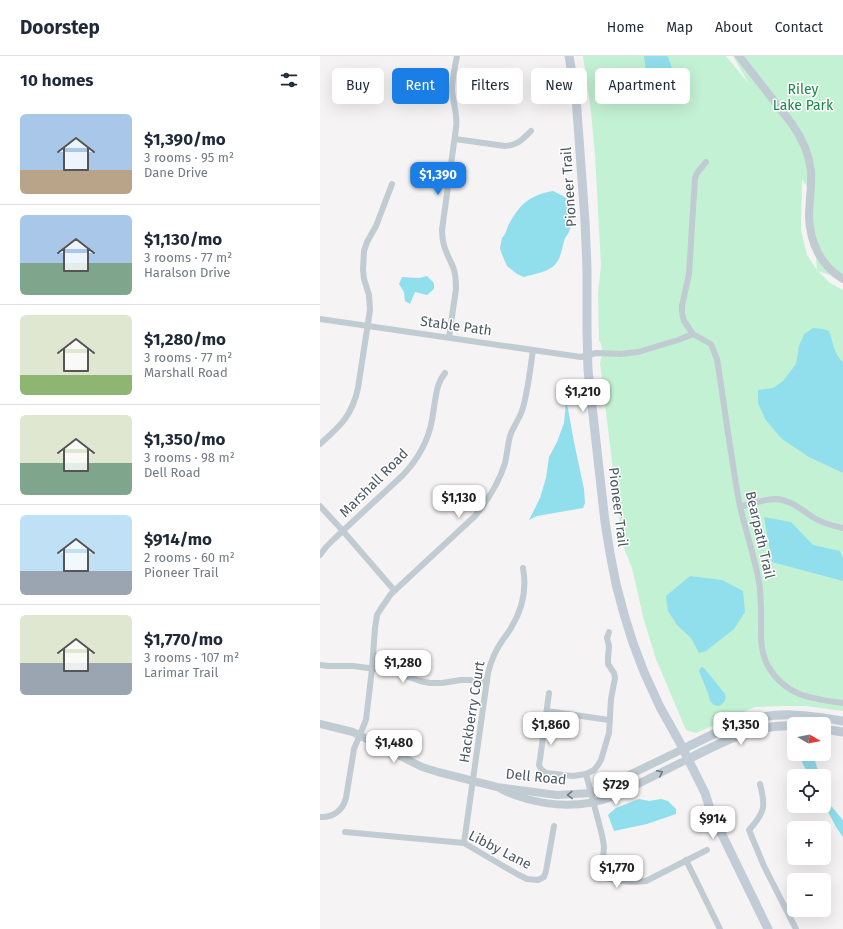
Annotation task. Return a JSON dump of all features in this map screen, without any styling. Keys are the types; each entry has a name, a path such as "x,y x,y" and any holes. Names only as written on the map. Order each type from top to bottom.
{"main road":[{"name":"Pioneer Trail","path":"569,56 576,97 585,221 588,355 605,522 616,584 633,643 644,672 660,707 705,793 711,812 768,929"},
{"name":"Dell Road","path":"683,749 740,722 763,717 788,714 843,721"},
{"name":"Dell Road","path":"688,759 748,732 767,728 787,727"},
{"path":"831,730 843,732"}],"street":[{"path":"449,338 456,282 453,267 445,252 442,236 457,121 452,82 457,56"},
{"path":"739,56 792,124 805,146 811,172 810,230 813,243 818,254 826,265 835,274 843,279"},
{"path":"455,139 510,146 521,141 531,131"},
{"path":"588,355 596,353 621,354 638,352 693,334 684,321 682,306 689,274 695,178 706,162"},
{"path":"320,444 343,423 356,399 370,302 363,270 364,251 376,226 392,184"},
{"name":"Stable Path","path":"320,318 581,357 588,355"},
{"name":"Bearpath Trail","path":"693,334 711,344 717,359 740,507 760,588 761,642 763,654 768,666 775,676 794,692 818,700 843,703"},
{"path":"320,817 336,814 344,805 346,798 354,749 366,720 372,669 374,628 377,615 394,590 475,516 493,492 503,467 513,428 522,413 525,403 533,350"},
{"name":"Marshall Road","path":"320,556 327,546 412,466 419,456 430,432 438,386 445,374"},
{"path":"740,507 766,500 782,500 790,502 828,524 843,528"},
{"path":"320,506 394,590"},
{"name":"Hackberry Court","path":"464,843 488,673 493,657 518,614 525,589 523,568"},
{"path":"549,693 539,765 546,773 573,776 586,774 594,770 598,765 609,733 614,673 608,664 608,632"},
{"path":"320,665 353,666 391,671 430,683 470,680 487,682"},
{"path":"547,711 609,720"},
{"name":"Dell Road","path":"320,724 340,728 359,735 422,767 438,772 497,787 557,795 591,793 683,749"},
{"name":"Dell Road","path":"497,787 509,793 551,804 570,805 600,801 612,797 688,759"},
{"path":"586,774 602,835 604,846 602,873 605,878 636,883 641,882 707,850"},
{"path":"760,784 763,797 763,808 759,818 749,830 764,866 796,929"},
{"name":"Libby Lane","path":"345,832 464,843 527,879 538,880 544,877 546,871 554,826"},
{"path":"686,860 720,928"}],"green space":[{"name":"Riley Lake Park","path":"583,56 726,56 749,84 733,56 843,56 843,279 818,271 830,283 843,290 843,711 806,706 755,707 696,733 686,730 656,659 644,620 632,568 622,543 600,363 602,346 599,340 598,294 601,265 595,155 587,84 587,68 585,68","holes":["802,179 811,193 817,270 807,255 801,231"]}],"water":[{"path":"644,56 666,56 668,57 672,68 646,68"},
{"path":"553,191 567,199 572,218 570,231 565,238 558,261 550,269 524,277 517,274 507,266 500,248 502,238 517,211 526,202 538,195"},
{"path":"427,276 434,283 434,289 427,295 415,292 410,304 405,301 404,292 399,284 402,277 419,278"},
{"path":"813,328 829,331 836,352 843,362 843,473 809,457 782,439 765,419 758,403 758,390 773,388 783,381 796,364 799,346 804,334"},
{"path":"566,403 584,489 585,503 583,508 537,516 529,520 540,498 546,478 549,457 557,442 564,423"},
{"path":"764,517 791,522 813,545 840,551 843,558 843,581 772,562"},
{"path":"690,576 722,580 743,591 745,612 734,629 706,651 699,653 691,638 677,625 668,611 666,596"},
{"path":"701,667 704,668 725,694 725,701 719,706 714,705 710,701 699,671"},
{"path":"802,761 815,761 818,769 806,769"},
{"path":"639,799 649,801 661,799 668,801 676,809 676,814 647,824 614,831 608,815 616,808"},
{"path":"831,806 843,820 843,837 829,813 831,813"}]}
